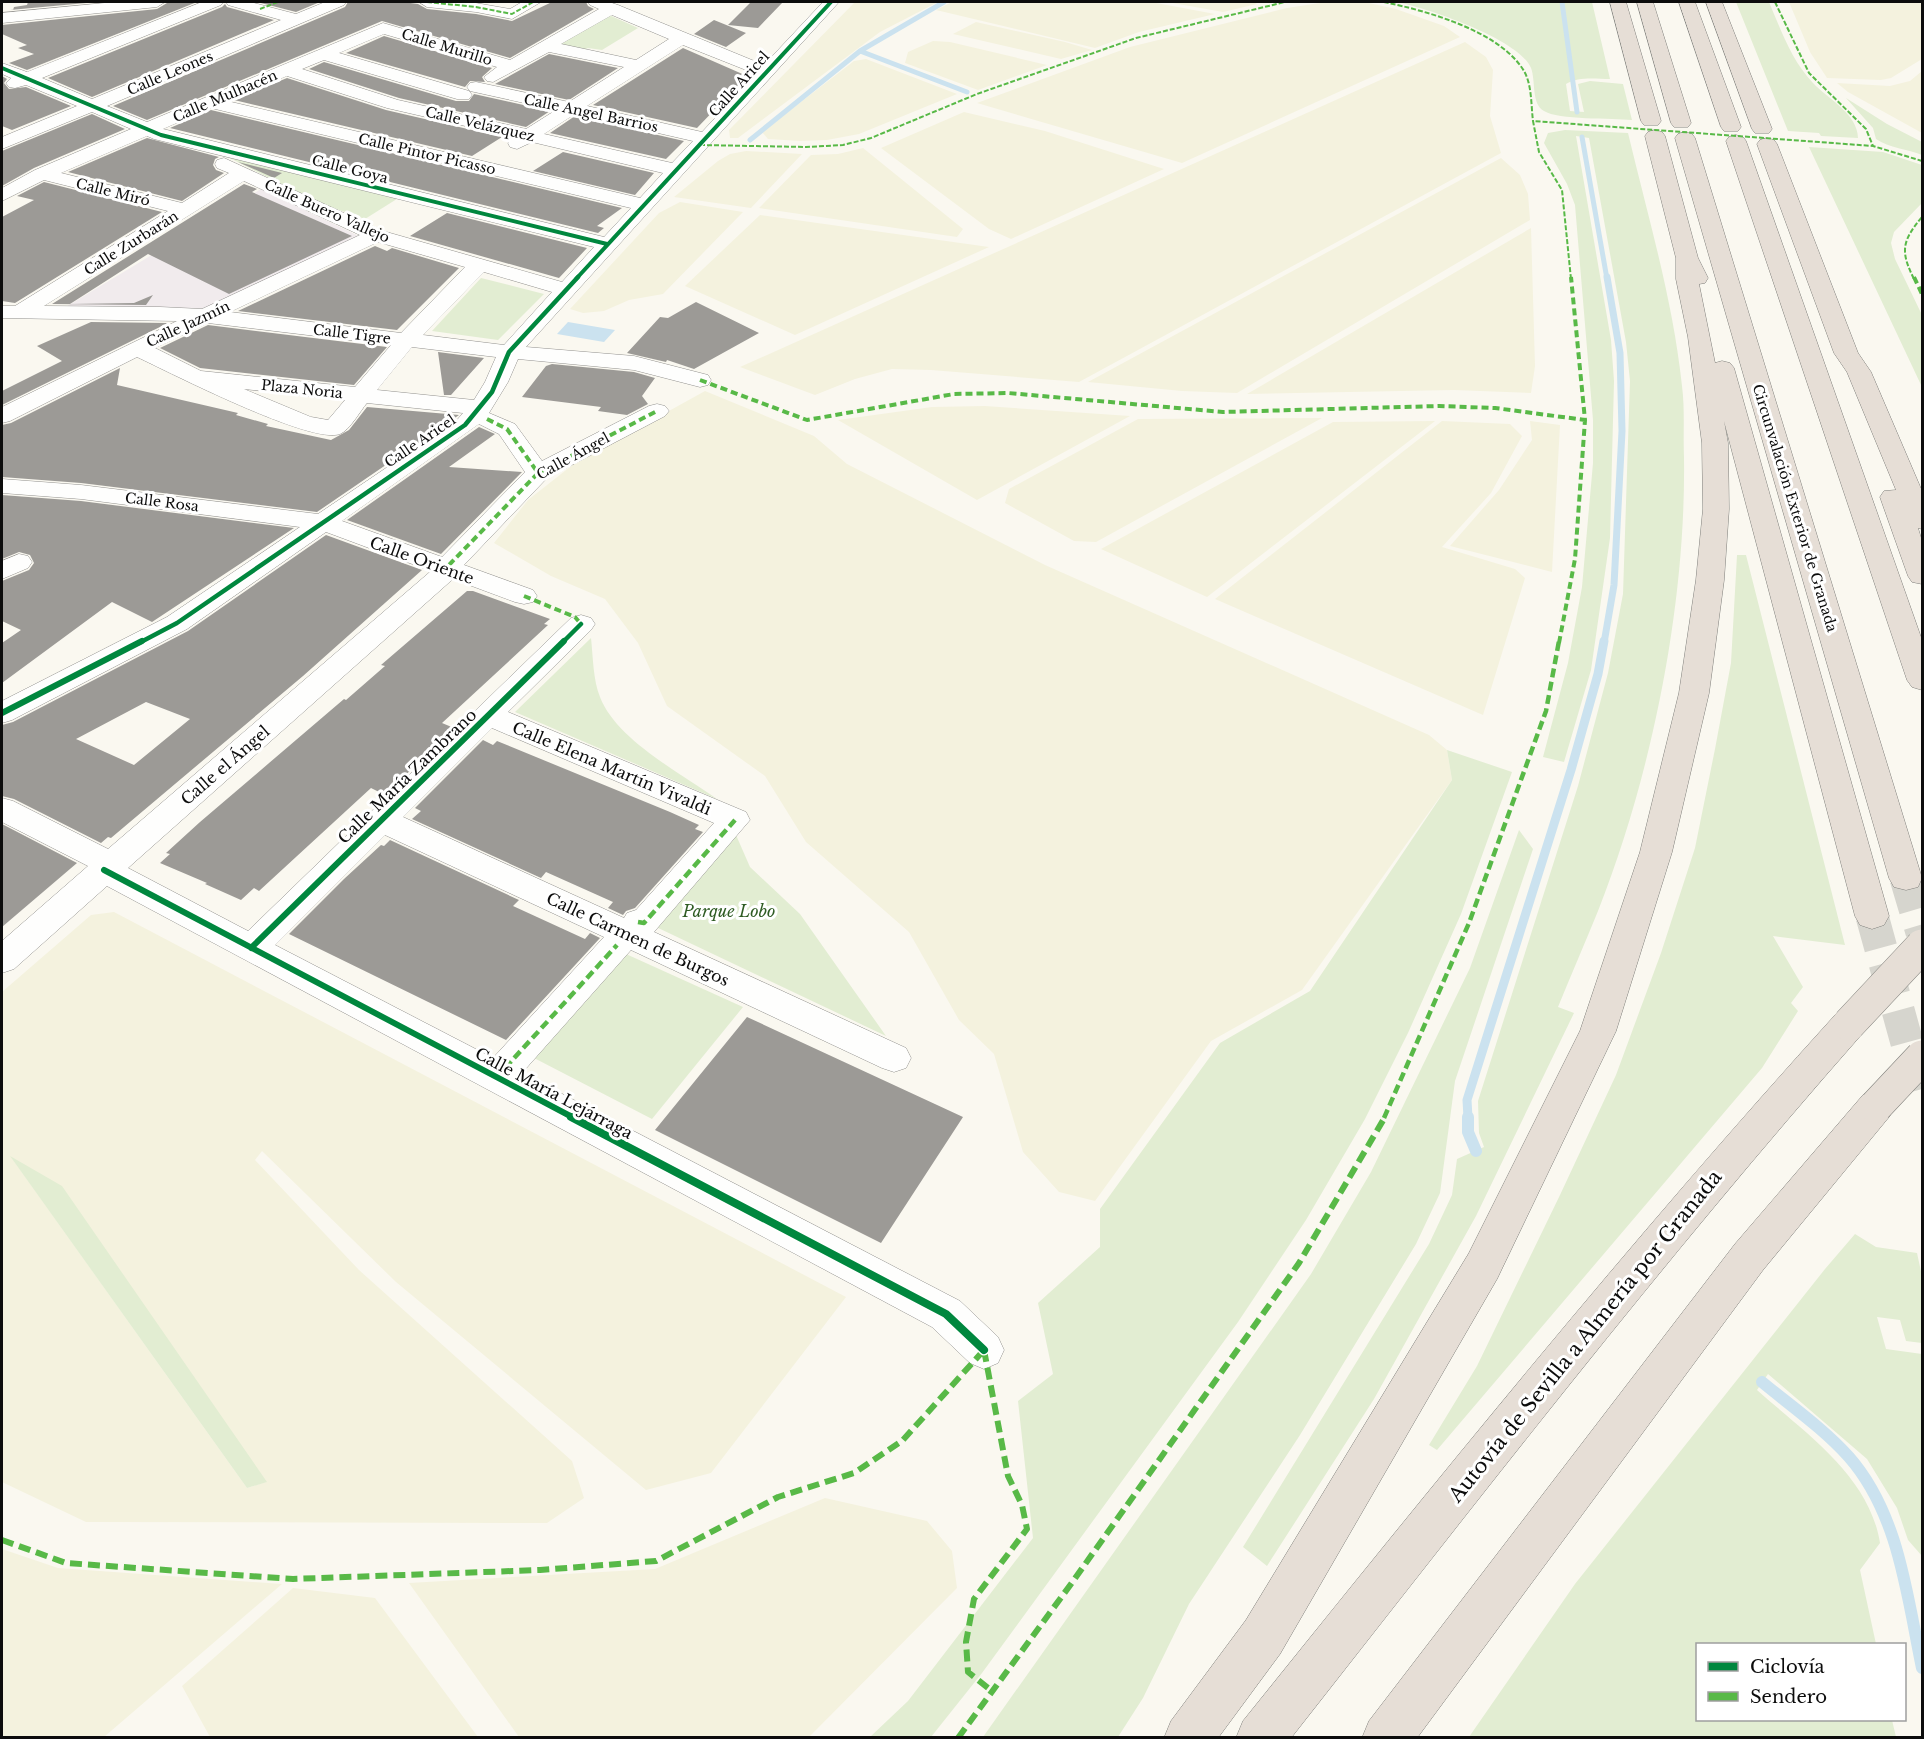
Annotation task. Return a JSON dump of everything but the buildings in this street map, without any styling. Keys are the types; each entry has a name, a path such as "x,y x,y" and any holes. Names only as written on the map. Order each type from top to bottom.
{"highway":[{"path":"1618,2 1688,258 1698,281 1872,916"},
{"name":"Circunvalación Exterior de Granada","path":"1645,2 1906,878"},
{"path":"1687,2 1923,680"},
{"path":"1714,2 1846,353 1858,372 1923,520"},
{"path":"1188,1737 1263,1637 1484,1266 1598,1031 1656,852 1694,693 1710,580 1716,509 1715,443 1700,337 1687,279 1688,258"},
{"path":"1846,353 1847,371 1923,576"},
{"name":"Autovía de Sevilla a Almería por Granada","path":"1260,1737 1542,1386 1778,1103 1923,946"},
{"path":"1386,1737 1749,1257 1876,1106 1923,1057"}],"street":[{"path":"2,6 12,2"},
{"path":"2,18 157,2"},
{"path":"2,88 215,2"},
{"path":"234,2 298,26"},
{"path":"304,2 331,4"},
{"path":"427,2 476,6 512,14 533,2"},
{"name":"Calle Aricel","path":"2,713 177,623 321,522 484,413 504,372 509,352 831,2"},
{"name":"Calle Leones","path":"2,144 279,26 298,26 331,4"},
{"path":"433,113 545,46 604,5 750,67 767,71"},
{"name":"Calle Mulhacén","path":"2,195 42,174 154,132 211,103 287,70 323,46 343,45 383,28"},
{"name":"Calle Murillo","path":"383,28 512,66"},
{"path":"463,178 682,38"},
{"name":"Calle Angel Barrios","path":"323,46 470,91 571,108 706,138"},
{"path":"545,46 637,65"},
{"path":"187,65 208,72"},
{"name":"Calle Goya","path":"2,68 154,132 607,244"},
{"name":"Calle Velázquez","path":"287,70 393,104 676,170"},
{"path":"229,79 250,86"},
{"name":"Calle Pintor Picasso","path":"211,103 643,205"},
{"name":"Calle Buero Vallejo","path":"154,132 243,173 396,222 479,265 568,290"},
{"name":"Calle Zurbarán","path":"10,313 243,173"},
{"name":"Calle Miró","path":"42,174 184,209"},
{"name":"Calle Jazmín","path":"2,416 396,222 416,201 428,200 446,189"},
{"path":"356,397 406,340 479,265"},
{"name":"Calle Tigre","path":"10,313 160,313 205,316 509,352 633,363 700,380"},
{"name":"Plaza Noria","path":"137,348 196,377 305,423 334,428 356,397 196,377"},
{"path":"356,397 484,413 507,429 538,473"},
{"name":"Calle Ángel","path":"449,568 538,473 657,411"},
{"name":"Calle Rosa","path":"2,486 81,492 321,522"},
{"name":"Calle Oriente","path":"321,522 524,596"},
{"name":"Calle el Ángel","path":"2,960 449,568"},
{"name":"Calle María Zambrano","path":"251,948 581,624"},
{"name":"Calle Elena Martín Vivaldi","path":"488,716 735,820 644,923 627,933 496,1078"},
{"name":"Calle María Lejárraga","path":"2,809 251,948 946,1314 984,1350"},
{"name":"Calle Carmen de Burgos","path":"382,820 894,1058"}],"shaded area":[{"path":"855,2 938,2 880,32 738,138 730,138 729,130"},
{"path":"952,2 1151,2 1215,14 1139,32 1095,48 936,10"},
{"path":"1167,2 1253,2 1257,4 1223,12"},
{"path":"1789,2 1922,2 1922,59 1891,78 1881,80 1827,78 1810,52"},
{"path":"1320,3 1369,3 1396,9 1444,26 1460,37 1182,163 977,103 1130,47 1287,8"},
{"path":"976,22 1092,50 1061,59 953,34"},
{"path":"933,41 950,42 1047,65 978,90 905,63 908,52"},
{"path":"1465,42 1486,57 1493,70 1490,116 1501,153 1079,382 892,369 855,379 815,395 740,367"},
{"path":"866,59 957,94 859,134 827,140 800,141 768,139 762,132 854,61"},
{"path":"1922,71 1922,133 1848,92 1837,83 1890,86 1910,81"},
{"path":"964,112 1045,131 1164,169 1011,239 989,229 881,148"},
{"path":"863,148 963,229 957,237 759,208 811,155 838,154"},
{"path":"746,151 802,154 751,208 674,197 718,161 730,154"},
{"path":"1501,158 1520,175 1528,194 1530,220 1237,393 1182,391 1088,382"},
{"path":"261,189 363,238 204,312 156,307 64,308"},
{"path":"680,202 743,212 663,294 629,300 604,311 583,313 570,309 659,213"},
{"path":"760,215 989,247 795,335 685,286"},
{"path":"1531,228 1535,366 1531,393 1454,390 1247,394"},
{"path":"705,391 814,436 847,464 1045,565 1429,735 1447,750 1452,780 1302,990 1211,1041 1095,1201 1059,1192 1023,1152 994,1054 959,1020 909,932 806,842 765,776 667,706 638,643 605,599 551,576 494,543 528,500 575,463"},
{"path":"985,406 1130,416 977,500 838,420 932,407"},
{"path":"1322,418 1096,542 1074,541 1005,503 1009,489 1138,419"},
{"path":"1435,421 1207,597 1101,549 1333,422"},
{"path":"1442,421 1510,424 1522,436 1491,493 1442,547 1515,569 1525,578 1483,715 1215,599"},
{"path":"1530,421 1560,425 1552,572 1450,546 1499,490 1532,440"},
{"path":"114,912 846,1297 711,1473 646,1490 396,1282 262,1151 255,1160 359,1270 572,1461 584,1498 547,1523 86,1522 2,1482 2,992 91,915","holes":["11,1157 266,1482 247,1488"]},
{"path":"825,1498 927,1521 952,1551 957,1588 809,1737 519,1737 409,1583 655,1569"},
{"path":"2,1549 58,1568 282,1584 104,1737 2,1737"},
{"path":"293,1588 375,1598 478,1737 210,1737 182,1686"}],"green space":[{"path":"1397,2 1592,2 1610,79 1582,79 1566,84 1570,111 1584,112 1578,84 1590,81 1623,84 1632,120 1561,116 1544,111 1535,98 1531,68 1523,57 1509,46 1471,26"},
{"path":"1736,2 1769,2 1787,44 1799,65 1813,83 1848,114 1857,129 1858,138 1788,131"},
{"path":"609,15 638,28 602,50 588,48 584,50 559,45"},
{"path":"1846,98 1887,124 1922,142 1922,155 1876,139 1873,128"},
{"path":"1565,130 1628,133 1673,322 1683,404 1683,514 1672,630 1662,688 1634,803 1617,858 1598,911 1558,1007 1574,1013 1476,1216 1374,1399 1267,1566 1243,1547 1429,1244 1452,1195 1457,1159 1484,1147 1479,1133 1478,1101 1578,786 1608,673 1623,594 1630,381 1626,342 1589,138 1576,136 1611,340 1614,381 1610,538 1591,670 1564,762 1543,757 1568,663 1582,587 1593,463 1593,420 1575,205 1567,184 1544,143 1548,133"},
{"path":"1809,147 1883,152 1922,165 1922,203 1894,232 1891,243 1895,259 1922,315 1922,387"},
{"path":"214,150 400,197 365,219 319,203"},
{"path":"481,278 544,294 498,340 432,331"},
{"path":"1737,555 1746,555 1845,945 1773,936 1803,987 1791,1003 1798,1011 1762,1068 1437,1450 1429,1445 1477,1366 1560,1195 1616,1075 1661,953 1695,848 1715,749 1731,663"},
{"path":"591,638 596,683 608,712 634,741 717,799 515,712"},
{"path":"1447,750 1512,772 1461,914 1408,1033 1365,1119 1306,1220 1238,1322 982,1673 931,1737 870,1737 908,1701 1033,1538 1018,1401 1053,1374 1038,1303 1100,1247 1100,1209 1220,1043 1310,991 1452,780"},
{"path":"1519,830 1533,849 1455,1081 1440,1193 1416,1244 1300,1435 1189,1604 1143,1698 1118,1737 983,1737 1311,1274 1371,1172 1470,968"},
{"name":"Parque Lobo","path":"736,835 750,867 800,914 886,1036 654,926"},
{"path":"626,954 743,1007 652,1119 534,1058"},
{"path":"10,1156 62,1186 267,1482 247,1488"},
{"path":"1855,1234 1876,1247 1917,1253 1922,1276 1922,1343 1906,1341 1900,1320 1877,1317 1886,1349 1922,1354 1922,1556 1908,1540 1897,1508 1867,1459 1768,1374 1757,1390 1832,1457 1863,1496 1874,1519 1880,1543 1860,1570 1876,1643 1696,1643 1696,1721 1892,1721 1896,1737 1469,1737 1575,1584"}],"water":[{"path":"568,322 615,330 604,342 557,334"}],"waterway":[{"path":"860,51 944,2"},
{"path":"1562,2 1577,112"},
{"path":"750,140 860,51"},
{"path":"860,51 967,92"},
{"path":"1582,137 1607,279"},
{"path":"1604,643 1614,585 1622,431 1620,353 1607,277"},
{"path":"1468,1118 1467,1100 1571,770 1598,674 1604,641"},
{"path":"1468,1118 1468,1132 1476,1151"},
{"path":"1762,1382 1829,1437 1866,1479 1879,1504 1899,1557 1922,1668"}],"tunnel":[{"path":"1906,878 1922,932"},
{"path":"1872,916 1922,1097"}],"marked path":[{"path":"260,9 278,2"},
{"path":"427,2 476,7 512,14 533,2"},
{"path":"700,145 806,147 843,145 871,138 977,94 1136,38 1285,2"},
{"path":"1384,2 1440,17 1481,35 1499,46 1514,58 1524,71 1529,88 1533,121"},
{"path":"1775,2 1809,73 1866,129 1873,146"},
{"path":"958,1738 1071,1584 1299,1263 1382,1123 1469,923 1546,711 1575,559 1585,420 1562,190 1539,152 1533,121 1873,146 1922,161"},
{"path":"1922,217 1907,237 1904,246 1904,254 1922,294"},
{"path":"700,380 807,420 954,394 1008,393 1223,412 1439,406 1495,408 1585,420"},
{"path":"449,565 538,473 657,411"},
{"path":"487,419 507,429 538,473"},
{"path":"524,596 575,617 581,624"},
{"path":"638,922 644,923 735,820"},
{"path":"496,1078 617,945"},
{"path":"984,1350 1008,1476 1022,1505 1027,1529 974,1599 966,1642 968,1672 992,1691"},
{"path":"2,1540 66,1563 293,1579 540,1570 656,1561 778,1497 854,1473 902,1441 984,1350"}],"cycle path":[{"path":"2,713 177,623 465,425 492,392 509,352 831,2"},
{"path":"2,68 161,135 607,244"},
{"path":"251,948 581,624"},
{"path":"104,870 946,1314 984,1350"}]}
